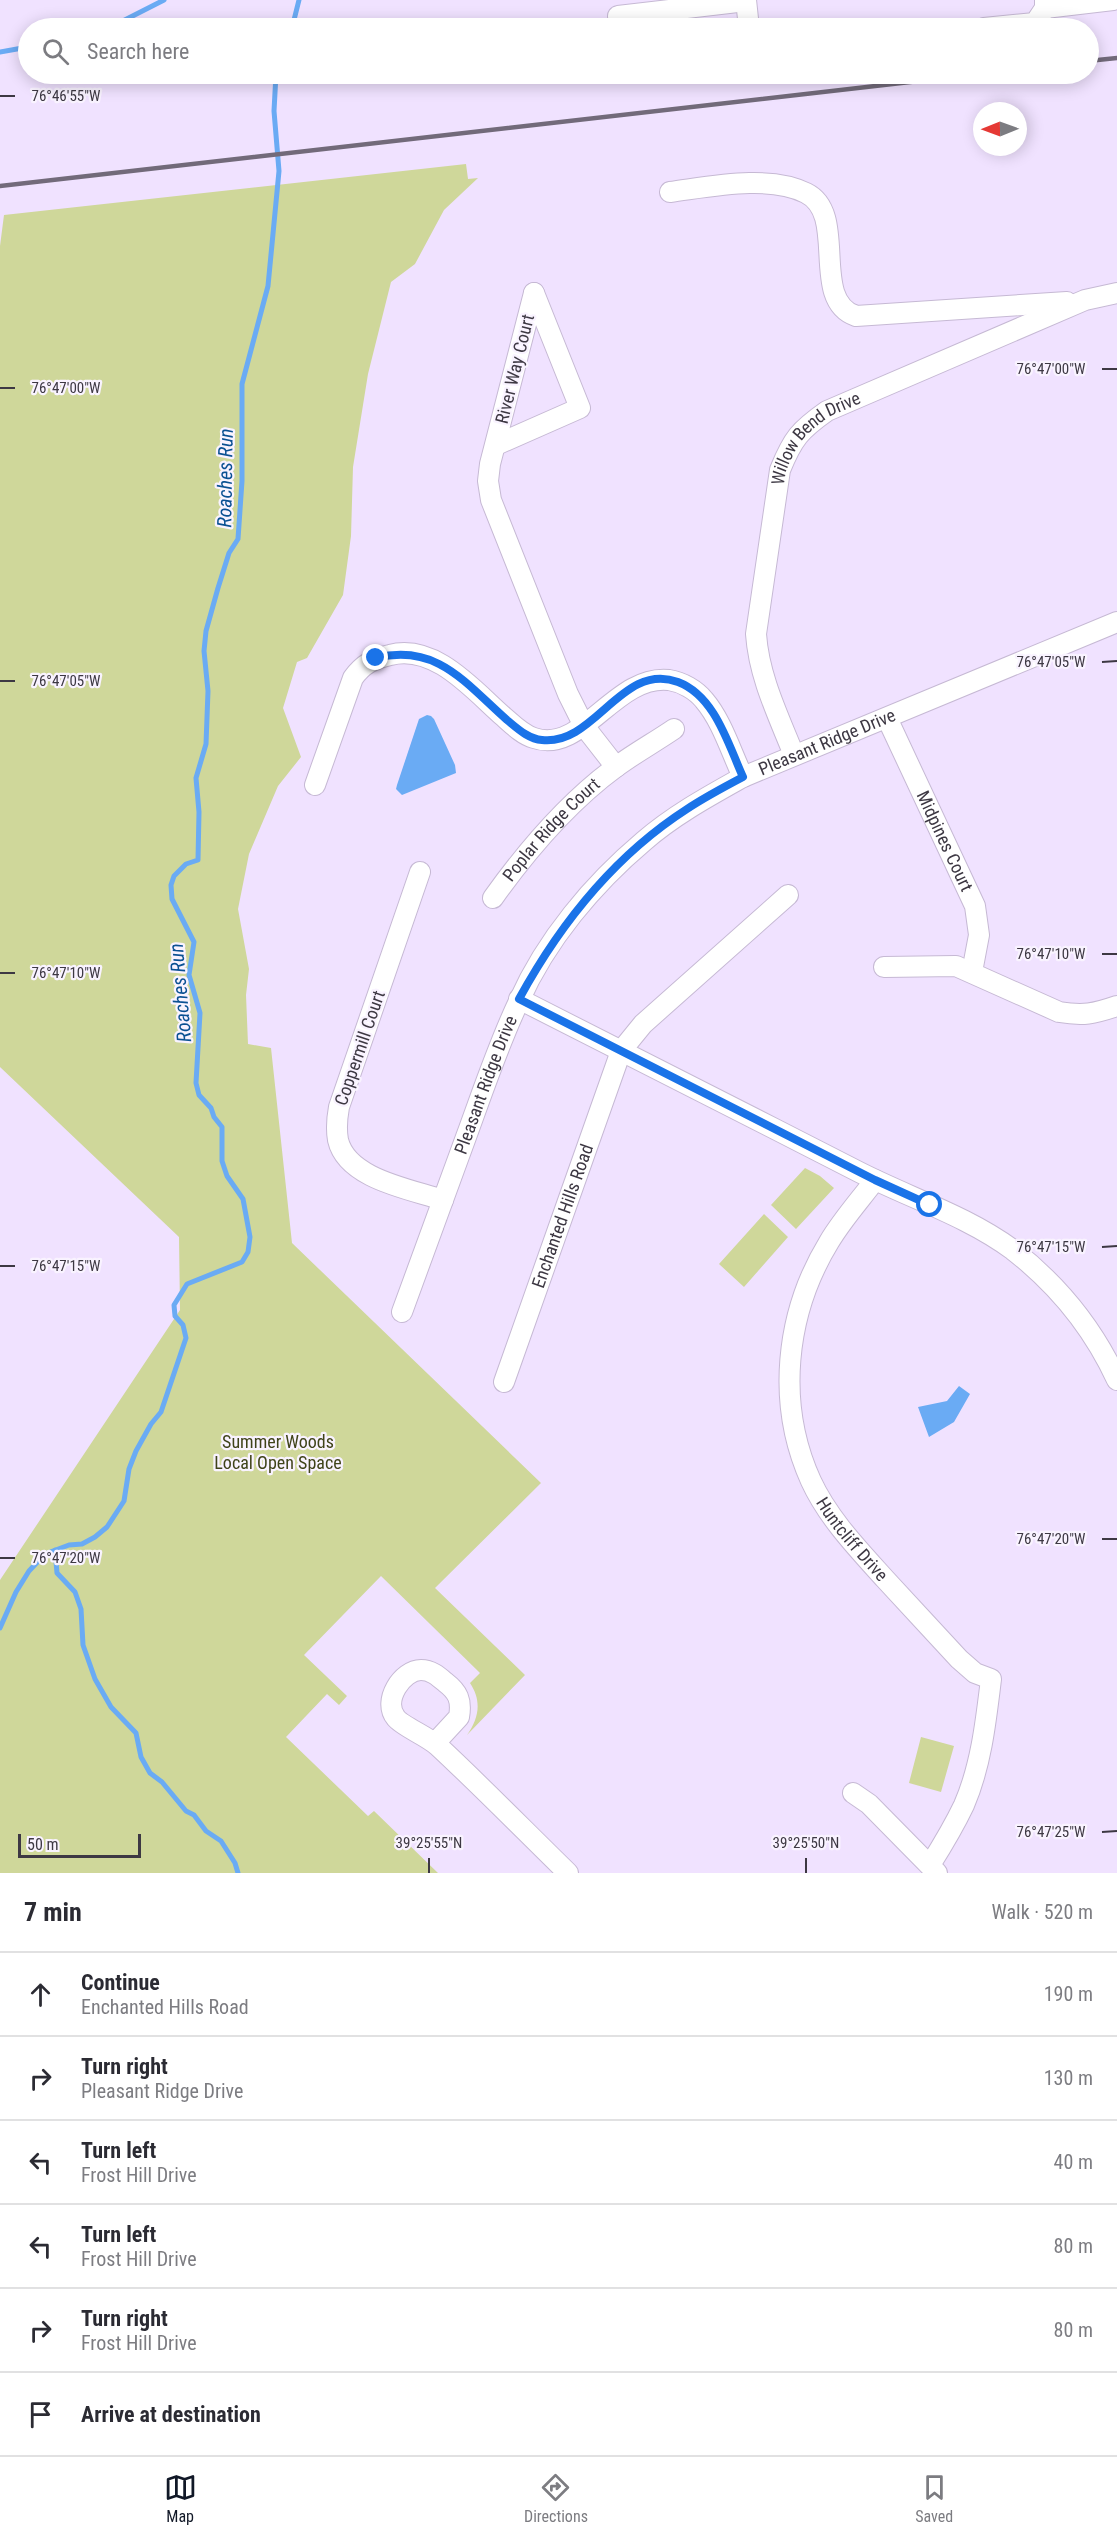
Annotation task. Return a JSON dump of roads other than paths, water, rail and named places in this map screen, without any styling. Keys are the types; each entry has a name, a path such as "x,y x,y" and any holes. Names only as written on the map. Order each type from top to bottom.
{"street":[{"path":"1038,18 1045,4 1113,0"},
{"path":"618,18 618,16 746,1 748,18"},
{"path":"670,192 738,183 779,185 807,193 816,200 825,220 835,297 846,313 856,316 1084,300"},
{"name":"River Way Court","path":"496,445 580,408 534,292 504,412 496,445 488,481 497,520 555,664 584,726"},
{"name":"Willow Bend Drive","path":"794,755 763,677 757,657 756,634 780,470 790,445 804,427 827,411 1084,300 1117,293"},
{"name":"Pleasant Ridge Drive","path":"402,1312 519,999 541,959 576,910 614,868 644,840 687,809 743,777 1117,622"},
{"path":"315,785 352,678 362,666 376,658 394,653 429,658 446,667 532,738 543,741 567,736 584,726 641,683 657,679 676,681 690,687 714,714 743,777"},
{"name":"Midpines Court","path":"887,718 975,906 979,935 972,972"},
{"name":"Poplar Ridge Court","path":"584,726 616,767"},
{"name":"Poplar Ridge Court","path":"493,898 517,865 548,829 582,795 616,767 674,729"},
{"name":"Coppermill Court","path":"420,872 339,1107 336,1126 338,1142 358,1170 443,1200"},
{"name":"Enchanted Hills Road","path":"504,1382 621,1051 643,1024 788,895"},
{"path":"884,968 956,966 1059,1012 1092,1015 1117,1006"},
{"path":"519,999 875,1180 973,1225 1012,1250 1050,1281 1076,1311 1095,1338 1117,1380"},
{"name":"Huntcliff Drive","path":"875,1180 829,1241 809,1281 797,1317 790,1352 788,1382 791,1414 798,1446 812,1482 835,1519 858,1548 959,1659 975,1673 991,1679 977,1763 964,1804 933,1869"},
{"path":"435,1743 568,1873"},
{"path":"854,1793 869,1804 933,1869"}],"water":[{"path":"427,715 434,719 455,765 456,773 402,795 396,789 397,785 419,719"},
{"path":"959,1386 970,1394 954,1422 929,1437 918,1407 947,1401"}],"waterway":[{"path":"129,18 164,0"},
{"name":"Roaches Run","path":"294,18 299,0"},
{"path":"0,52 18,49"},
{"name":"Roaches Run","path":"0,1628 16,1592 29,1571 45,1554 69,1545 82,1544 107,1527 124,1501 129,1469 151,1424 161,1412 186,1338 183,1325 175,1316 174,1305 187,1284 242,1262 248,1252 250,1237 243,1199 227,1176 222,1161 222,1127 214,1117 211,1108 199,1095 196,1083 200,1013 189,975 194,942 172,899 171,885 174,876 186,864 198,860 199,812 196,778 206,744 208,691 204,651 206,631 218,588 229,553 238,539 242,481 242,384 268,286 279,171 274,111 275,84"},
{"path":"55,1550 57,1573 75,1592 81,1609 83,1645 95,1679 111,1707 136,1733 141,1757 150,1773 162,1782 186,1811 194,1815 206,1831 221,1841 235,1863 238,1873"}],"railway":[{"path":"1099,60 1117,58"},
{"path":"0,186 892,84"}],"park label":[{"name":"Summer Woods Local Open Space","path":"278,1452"}]}
